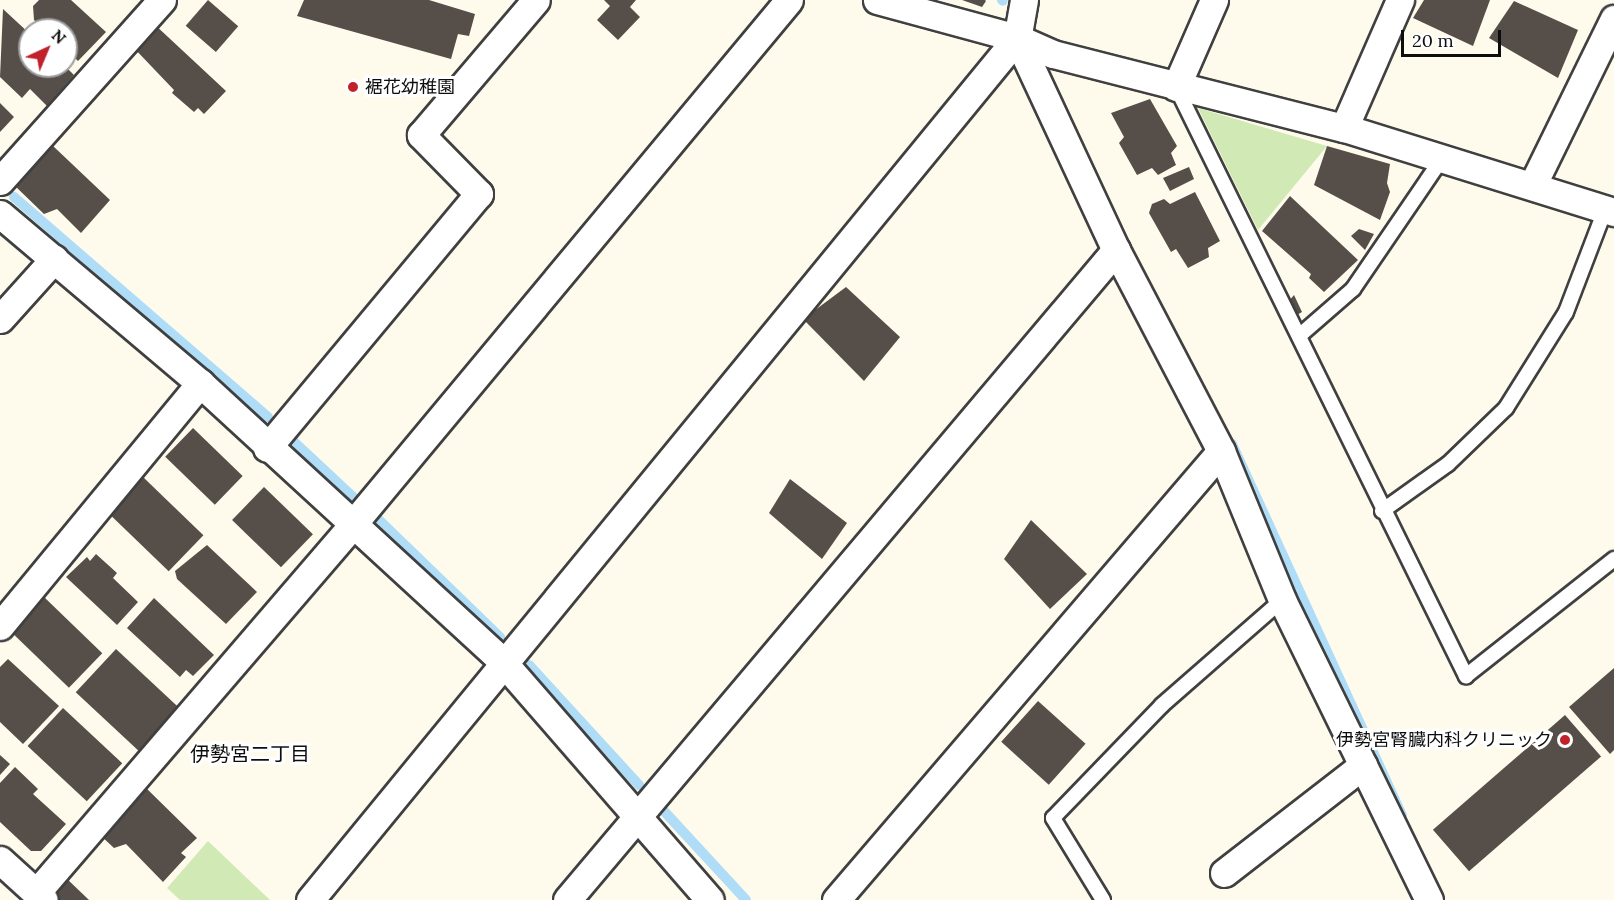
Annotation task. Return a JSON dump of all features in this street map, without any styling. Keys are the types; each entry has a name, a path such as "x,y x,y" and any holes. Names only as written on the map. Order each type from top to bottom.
{"street":[{"path":"0,181 162,0"},
{"path":"267,448 479,194 421,135 536,0"},
{"path":"0,860 40,896 789,0"},
{"path":"876,0 1017,38 1053,54 1344,128 1441,160 1533,184 1609,211"},
{"path":"310,900 502,662 1017,38 1024,0"},
{"path":"1176,87 1214,0"},
{"path":"1344,128 1400,0"},
{"path":"1533,184 1614,19"},
{"path":"1017,38 1116,250 1221,451 1282,600 1429,900"},
{"path":"0,214 200,383 267,448 502,662 710,900"},
{"path":"567,900 637,814 1116,250"},
{"path":"0,319 54,259"},
{"path":"0,626 200,383"},
{"path":"836,900 1221,451"},
{"path":"1224,873 1363,765"}],"lane":[{"path":"1176,87 1299,336 1382,511 1466,676 1614,559"},
{"path":"1299,336 1353,289 1441,160"},
{"path":"1382,511 1448,464 1506,408 1566,312 1609,211"},
{"path":"1103,900 1053,818 1162,705 1282,600"}],"green space":[{"path":"1198,108 1327,146 1258,230"},
{"path":"208,841 270,900 180,900 167,888"}],"building":[{"path":"39,0 71,0 106,32 78,61 78,18 34,18 33,6"},
{"path":"208,0 238,26 216,52 186,26"},
{"path":"304,0 429,0 475,14 469,36 458,34 451,59 297,16"},
{"path":"604,0 636,0 630,7 640,17 618,40 597,20 610,6"},
{"path":"962,0 985,0 986,1 982,7"},
{"path":"1424,0 1490,0 1473,46 1413,18"},
{"path":"1514,1 1578,30 1558,78 1489,38"},
{"path":"3,9 18,23 18,78 71,78 47,106 30,89 22,98 0,77"},
{"path":"153,23 226,91 204,114 198,108 194,112 172,93 174,90 132,46"},
{"path":"1150,99 1177,146 1171,153 1176,165 1158,175 1152,168 1137,175 1119,143 1124,137 1111,113"},
{"path":"0,103 14,117 0,132"},
{"path":"52,145 110,200 81,233 57,209 44,214 14,185"},
{"path":"1327,146 1390,164 1387,183 1390,192 1380,220 1314,185"},
{"path":"1189,167 1194,179 1170,191 1163,178"},
{"path":"1195,192 1220,241 1208,248 1209,257 1188,268 1176,249 1171,252 1149,213 1152,204 1164,199 1170,204"},
{"path":"1290,196 1358,260 1324,292 1309,278 1311,274 1262,231"},
{"path":"1359,229 1374,234 1365,250 1351,236"},
{"path":"846,287 900,337 864,381 803,319"},
{"path":"1294,295 1302,312 1295,316 1289,301"},
{"path":"193,428 243,476 215,505 165,457"},
{"path":"143,477 203,535 169,571 108,513"},
{"path":"790,479 847,523 822,559 769,513"},
{"path":"264,487 313,534 281,567 232,520"},
{"path":"1031,520 1087,574 1050,609 1004,559"},
{"path":"207,545 257,592 226,624 177,579 175,571"},
{"path":"96,554 117,573 113,578 138,602 117,625 66,577 87,557 90,561"},
{"path":"44,597 102,653 69,688 11,632"},
{"path":"154,598 214,655 193,676 186,670 180,677 127,628"},
{"path":"116,649 180,709 140,752 76,692"},
{"path":"8,659 59,706 23,744 0,722 0,667"},
{"path":"1614,668 1614,750 1610,754 1569,707"},
{"path":"1038,701 1086,744 1049,785 1001,742"},
{"path":"63,708 122,763 87,801 28,746"},
{"path":"1565,715 1601,757 1469,871 1433,830"},
{"path":"0,755 10,764 0,775"},
{"path":"15,767 38,789 33,794 66,824 41,851 31,851 0,822 0,783"},
{"path":"143,785 197,838 181,853 186,857 163,882 126,844 114,848 99,834"},
{"path":"65,877 89,900 46,900"}],"waterway":[{"path":"14,197 268,417"},
{"path":"293,441 353,497"},
{"path":"1232,444 1402,815"},
{"path":"376,517 500,637"},
{"path":"529,665 639,785"},
{"path":"663,810 746,900"}],"place":[{"name":"裾花幼稚園","path":"353,87"},
{"name":"伊勢宮腎臓内科クリニック","path":"1565,740"}],"district":[{"name":"伊勢宮二丁目","path":"250,753"}]}
